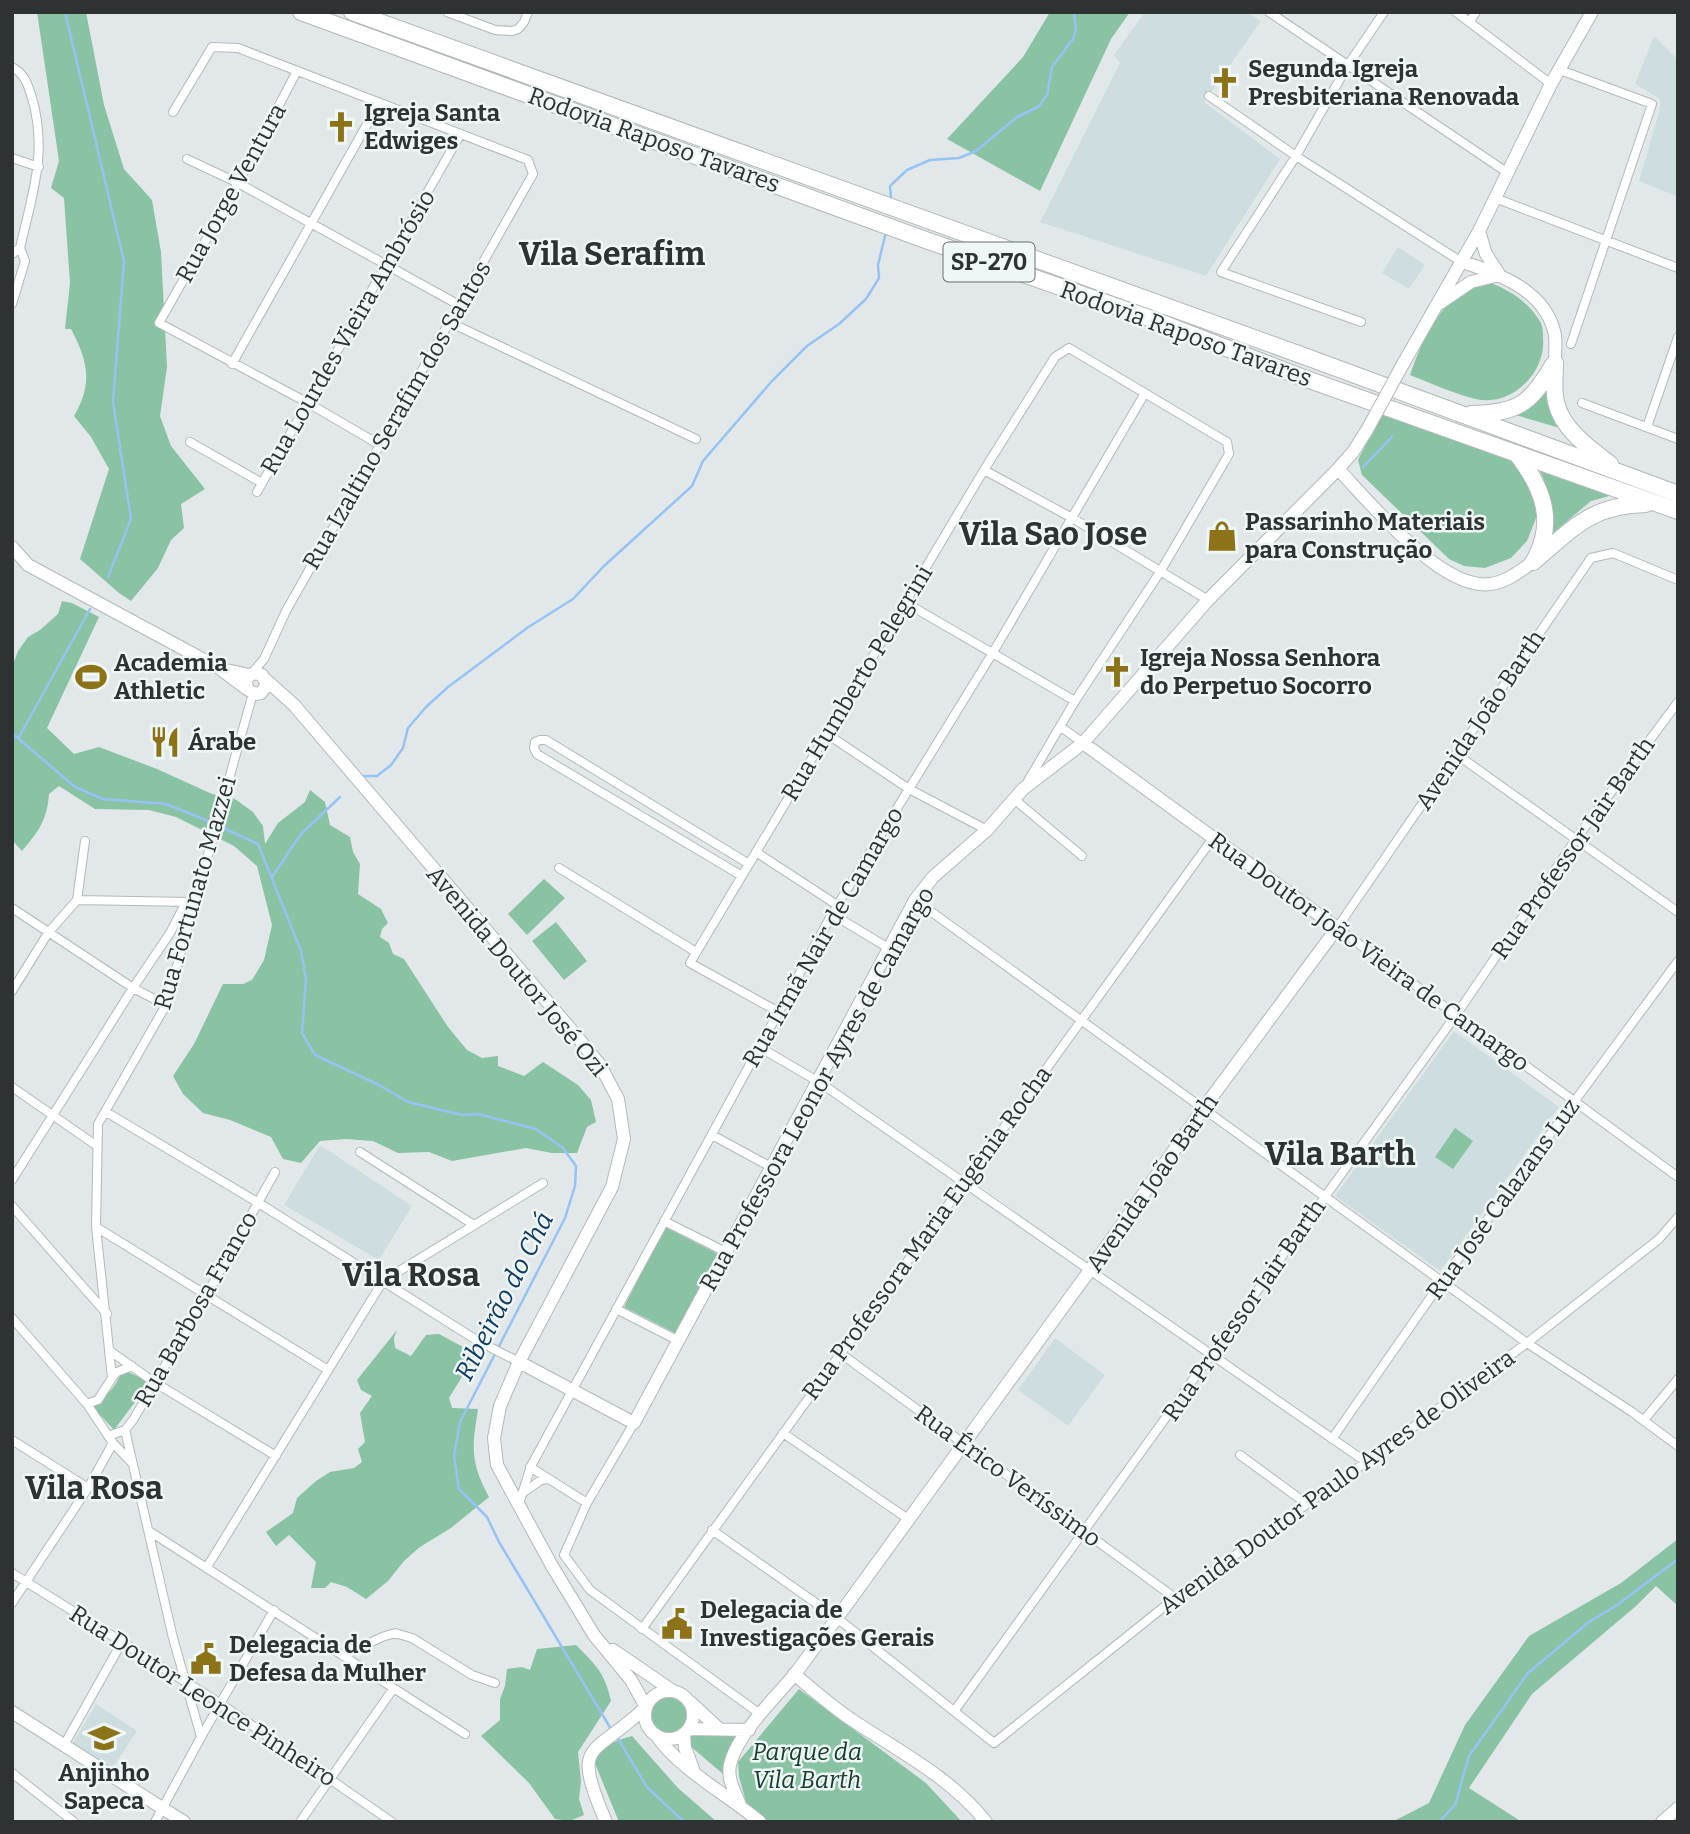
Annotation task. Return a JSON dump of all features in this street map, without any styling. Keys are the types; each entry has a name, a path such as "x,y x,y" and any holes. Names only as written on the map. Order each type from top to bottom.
{"highway":[{"name":"Rodovia Raposo Tavares","path":"301,12 920,238 1149,318 1301,377 1678,511"},
{"name":"Rodovia Raposo Tavares","path":"352,12 1678,494"},
{"path":"1454,412 1473,414 1512,410 1540,388 1555,363"},
{"path":"1555,363 1556,403 1568,426 1587,447 1623,474"},
{"path":"1514,452 1529,470 1542,493 1547,517 1543,544 1533,562"},
{"path":"1533,562 1582,521 1602,510 1626,505 1660,504"}],"main road":[{"name":"Rua Professora Leonor Ayres de Camargo","path":"634,1423 915,900 933,877 987,831 1019,794 1083,743 1208,600 1353,452 1479,231 1551,84 1592,12"},
{"path":"1479,231 1486,254 1499,275"},
{"path":"1461,261 1499,275 1523,289 1538,302 1550,320 1555,337 1555,363"},
{"path":"1435,307 1471,282 1499,275"},
{"path":"1352,484 1353,452"},
{"path":"1338,469 1414,548 1440,568 1465,582 1490,584 1512,577 1533,562"},
{"path":"1324,484 1337,481 1352,484"},
{"path":"12,547 29,565 219,668 254,692 302,715"},
{"path":"12,563 29,565"},
{"path":"219,668 258,676 266,687 254,692"},
{"path":"254,692 246,681 258,676"},
{"name":"Avenida Doutor José Ozi","path":"258,676 294,705 574,1033 600,1065 618,1099 624,1139 612,1187 519,1362 500,1406 494,1438 497,1465 518,1507 594,1635 631,1680 646,1707"},
{"name":"Rua Doutor João Vieira de Camargo","path":"1083,743 1337,928"},
{"name":"Avenida João Barth","path":"740,1805 729,1777 732,1755 760,1714 836,1618 1337,928"},
{"path":"519,1362 634,1423"},
{"name":"Avenida Doutor José Ozi","path":"594,1635 631,1664 674,1691"},
{"path":"794,1674 847,1717 958,1793 986,1822"},
{"path":"606,1822 587,1770 588,1756 603,1739 623,1728 656,1694 664,1691 679,1693 718,1728"},
{"path":"689,1701 694,1718 687,1731 685,1748 695,1772"},
{"path":"646,1707 645,1715 652,1731 662,1743 760,1822"},
{"path":"12,1712 184,1822"},
{"path":"623,1728 652,1731 666,1739 674,1739 687,1731 718,1728 750,1730"},
{"path":"1662,1822 1678,1808"}],"street":[{"path":"447,12 502,31 518,29 528,12"},
{"path":"1269,12 1508,173"},
{"path":"1361,322 1222,272 1296,156 1348,65 1384,12"},
{"path":"1456,12 1551,84"},
{"path":"1471,21 1476,12"},
{"path":"173,112 212,47 239,48 460,135"},
{"path":"12,67 20,72 27,83 40,136 39,167 12,254"},
{"path":"1560,70 1652,104 1572,344"},
{"name":"Rua Jorge Ventura","path":"232,364 159,323 297,71"},
{"path":"1209,96 1296,156 1461,261"},
{"path":"379,103 232,364 308,403 380,445"},
{"name":"Rua Izaltino Serafim dos Santos","path":"258,676 286,611 533,174 528,160 460,135"},
{"name":"Rua Lourdes Vieira Ambrósio","path":"257,492 460,135"},
{"path":"12,158 39,167"},
{"path":"187,159 238,183 459,305"},
{"path":"1495,198 1678,268"},
{"path":"12,304 25,261 16,246"},
{"path":"450,322 695,439"},
{"path":"1647,427 1678,337"},
{"name":"Rua Humberto Pelegrini","path":"696,952 984,470 1055,357 1069,348 1145,393"},
{"path":"1082,856 1019,794 1075,701 1160,572 1229,454 1227,442 1145,393"},
{"name":"Rua Irmã Nair de Camargo","path":"518,1507 530,1467 777,1011 837,905 1074,519 1145,393"},
{"path":"1583,403 1678,439"},
{"path":"190,442 262,483"},
{"path":"984,470 1074,519 1208,600"},
{"name":"Avenida João Barth","path":"1337,928 1591,558 1613,553 1678,580"},
{"path":"906,603 1075,701"},
{"name":"Rua Fortunato Mazzei","path":"112,1378 96,1227 98,1124 166,1005 190,902 212,838 254,692"},
{"name":"Rua Professor Jair Barth","path":"955,1710 1212,1355 1576,839 1678,702"},
{"name":"Rua Doutor João Vieira de Camargo","path":"1061,727 1083,743"},
{"path":"827,734 909,789 987,831"},
{"path":"742,876 537,754 535,742 546,740 749,864"},
{"path":"1456,754 1678,912"},
{"path":"601,791 608,779"},
{"path":"669,833 676,820"},
{"name":"Rua Professora Maria Eugênia Rocha","path":"642,1629 1213,838"},
{"path":"12,991 48,933 77,900 85,841"},
{"path":"756,852 837,905"},
{"path":"559,868 696,952 690,963 777,1011"},
{"path":"77,900 190,902"},
{"path":"915,900 1527,1343 1644,1420 1678,1446"},
{"path":"12,1180 190,902"},
{"path":"12,908 133,988 166,1005"},
{"path":"832,914 890,949"},
{"name":"Rua Doutor João Vieira de Camargo","path":"1337,928 1678,1177"},
{"name":"Rua José Calazans Luz","path":"1332,1439 1441,1281 1678,961"},
{"path":"759,1047 819,1082 1366,1462"},
{"path":"12,1087 97,1146"},
{"path":"106,1112 257,1202 478,1341 519,1362"},
{"path":"712,1135 771,1167"},
{"path":"360,1152 474,1225"},
{"name":"Rua Barbosa Franco","path":"110,1440 125,1430 206,1296 275,1172"},
{"path":"207,1567 383,1281 543,1183"},
{"path":"12,1206 107,1314"},
{"name":"Avenida Doutor Paulo Ayres de Oliveira","path":"955,1710 994,1743 1175,1598 1527,1343 1659,1239 1678,1217"},
{"path":"664,1221 726,1252"},
{"path":"96,1227 328,1370"},
{"path":"616,1309 679,1341"},
{"path":"12,1318 87,1404 110,1440 135,1465"},
{"path":"110,1351 154,1382 276,1455"},
{"name":"Rua Érico Veríssimo","path":"840,1353 1175,1598"},
{"path":"87,1404 98,1400 117,1372 132,1366"},
{"path":"1644,1420 1678,1379"},
{"name":"Rua Professora Leonor Ayres de Camargo","path":"634,1423 587,1503 564,1555 590,1590 642,1629"},
{"path":"125,1430 173,1638 188,1683 201,1737"},
{"path":"783,1433 908,1519"},
{"path":"12,1440 88,1488"},
{"path":"12,1603 88,1488 110,1440"},
{"path":"1240,1455 1307,1504"},
{"path":"530,1467 587,1503"},
{"path":"523,1493 541,1480 549,1479"},
{"path":"712,1530 836,1618 955,1710"},
{"path":"149,1531 465,1734"},
{"name":"Rua Doutor Leonce Pinheiro","path":"12,1573 221,1704 392,1822"},
{"path":"155,1822 274,1610"},
{"path":"642,1629 760,1714"},
{"path":"343,1656 395,1633 412,1638 472,1675 495,1683"},
{"path":"64,1745 121,1642"},
{"path":"300,1822 394,1689"},
{"path":"12,1773 75,1822"}],"shaded area":[{"path":"1145,12 1246,12 1261,21 1204,102 1280,159 1206,276 1040,222 1120,63 1114,55"},
{"path":"1654,36 1678,60 1678,197 1639,181 1660,109 1660,99 1635,84"},
{"path":"1398,247 1425,265 1409,289 1382,273"},
{"path":"1454,1031 1559,1107 1440,1271 1335,1196"},
{"path":"320,1145 412,1206 379,1260 284,1205"},
{"path":"1055,1338 1105,1375 1068,1426 1018,1390"},
{"name":"Anjinho Sapeca","path":"96,1704 137,1731 111,1770 72,1744"}],"green space":[{"path":"37,12 86,12 104,105 124,169 152,200 161,252 167,367 160,416 171,446 205,489 181,504 184,528 171,540 158,568 131,601 80,559 109,469 91,437 74,416 84,393 86,372 77,341 71,329 65,329 70,283 64,198 51,188 59,161"},
{"path":"1050,12 1130,12 1111,39 1040,191 947,139 1023,57"},
{"path":"1491,283 1519,298 1541,323 1543,351 1534,373 1526,383 1506,397 1482,400 1410,375 1429,330 1448,305 1460,295"},
{"path":"1551,374 1570,431 1509,413"},
{"path":"1383,410 1441,430 1520,465 1533,491 1538,513 1527,541 1511,558 1485,568 1464,566 1449,559 1362,475 1358,460"},
{"path":"1535,460 1613,495 1591,501 1546,539 1551,511 1544,480"},
{"path":"62,601 72,603 99,617 47,728 74,754 99,747 212,794 235,799 253,812 263,826 265,844 278,823 305,802 310,790 325,802 330,825 350,837 353,852 360,864 358,894 381,909 388,923 382,929 380,937 389,943 393,954 404,959 448,1027 467,1050 482,1058 498,1056 498,1066 524,1076 543,1062 578,1085 591,1100 596,1122 587,1127 577,1153 552,1153 526,1148 452,1161 429,1152 398,1153 373,1141 346,1139 320,1141 301,1163 283,1159 271,1137 230,1120 203,1113 183,1094 173,1076 194,1044 223,984 243,984 252,980 264,960 272,925 257,866 234,846 176,817 149,810 95,809 59,786 49,794 41,825 22,851 12,840 12,667 18,651 28,637 58,614"},
{"path":"544,879 565,898 527,935 508,914"},
{"path":"556,922 587,961 564,980 532,941"},
{"path":"1455,1128 1473,1141 1453,1169 1435,1157"},
{"path":"665,1227 718,1254 677,1334 624,1307"},
{"path":"397,1330 395,1348 411,1356 426,1335 439,1334 476,1354 449,1398 452,1408 478,1409 474,1455 478,1474 489,1497 451,1528 420,1547 388,1581 366,1599 347,1587 331,1582 325,1588 311,1588 316,1562 289,1535 276,1546 266,1532 293,1513 297,1498 316,1481 330,1472 354,1468 362,1462 358,1449 365,1442 360,1413 372,1396 361,1390 357,1380"},
{"path":"126,1371 150,1382 114,1430 92,1406 110,1392 121,1373"},
{"path":"1678,1539 1678,1606 1656,1586 1532,1694 1469,1788 1522,1822 1392,1822 1429,1803 1465,1725 1529,1636 1621,1583"},
{"path":"576,1645 599,1670 611,1701 578,1752 581,1781 579,1799 584,1815 570,1821 555,1819 529,1783 481,1736 500,1720 500,1699 507,1669 522,1667 530,1670 537,1649"},
{"name":"Parque da Vila Barth","path":"799,1689 926,1783 962,1822 764,1822 747,1805 738,1762"},
{"path":"669,1696 682,1702 688,1715 682,1728 669,1734 656,1728 650,1715 656,1702"},
{"path":"694,1734 741,1736 723,1774 690,1746 690,1737"},
{"path":"632,1736 678,1788 717,1822 619,1822 594,1761 605,1747"}],"waterway":[{"path":"65,12 124,261 113,402 131,519 108,577"},
{"path":"891,198 890,186 907,170 930,160 959,158 976,151 1017,117 1038,107 1047,95 1052,67 1073,39 1076,30 1074,12"},
{"path":"361,776 377,776 391,765 403,748 408,728 426,707 448,687 527,628 573,599 604,566 692,486 703,461 772,381 807,346 839,324 866,299 879,278 878,265 885,236"},
{"path":"1363,467 1392,437"},
{"path":"19,737 90,609"},
{"name":"Ribeirão do Chá","path":"12,733 75,787 103,799 166,804 213,823"},
{"path":"272,877 301,834 340,797"},
{"name":"Ribeirão do Chá","path":"219,826 258,844 301,951 306,979 302,1033 315,1055 408,1102 462,1115 478,1114 536,1129 563,1148 576,1166 575,1186 565,1218 460,1422 454,1456 459,1489 487,1517 499,1542 611,1729"},
{"path":"1439,1822 1455,1805 1469,1756 1528,1673 1589,1622 1617,1605 1678,1559"},
{"name":"Ribeirão do Chá","path":"617,1737 647,1787 684,1822"}],"place":[{"name":"Segunda Igreja Presbiteriana Renovada","path":"1225,83"},
{"name":"Igreja Santa Edwiges","path":"341,127"},
{"name":"Passarinho Materiais para Construção","path":"1222,536"},
{"name":"Igreja Nossa Senhora do Perpetuo Socorro","path":"1117,672"},
{"name":"Academia Athletic","path":"91,677"},
{"name":"Árabe","path":"165,742"},
{"name":"Delegacia de Investigações Gerais","path":"677,1624"},
{"name":"Delegacia de Defesa da Mulher","path":"206,1659"},
{"name":"Anjinho Sapeca","path":"104,1738"}],"district":[{"name":"Vila Serafim","path":"612,254"},
{"name":"Vila Sao Jose","path":"1053,534"},
{"name":"Vila Barth","path":"1340,1154"},
{"name":"Vila Rosa","path":"411,1275"},
{"name":"Vila Rosa","path":"94,1488"}]}
